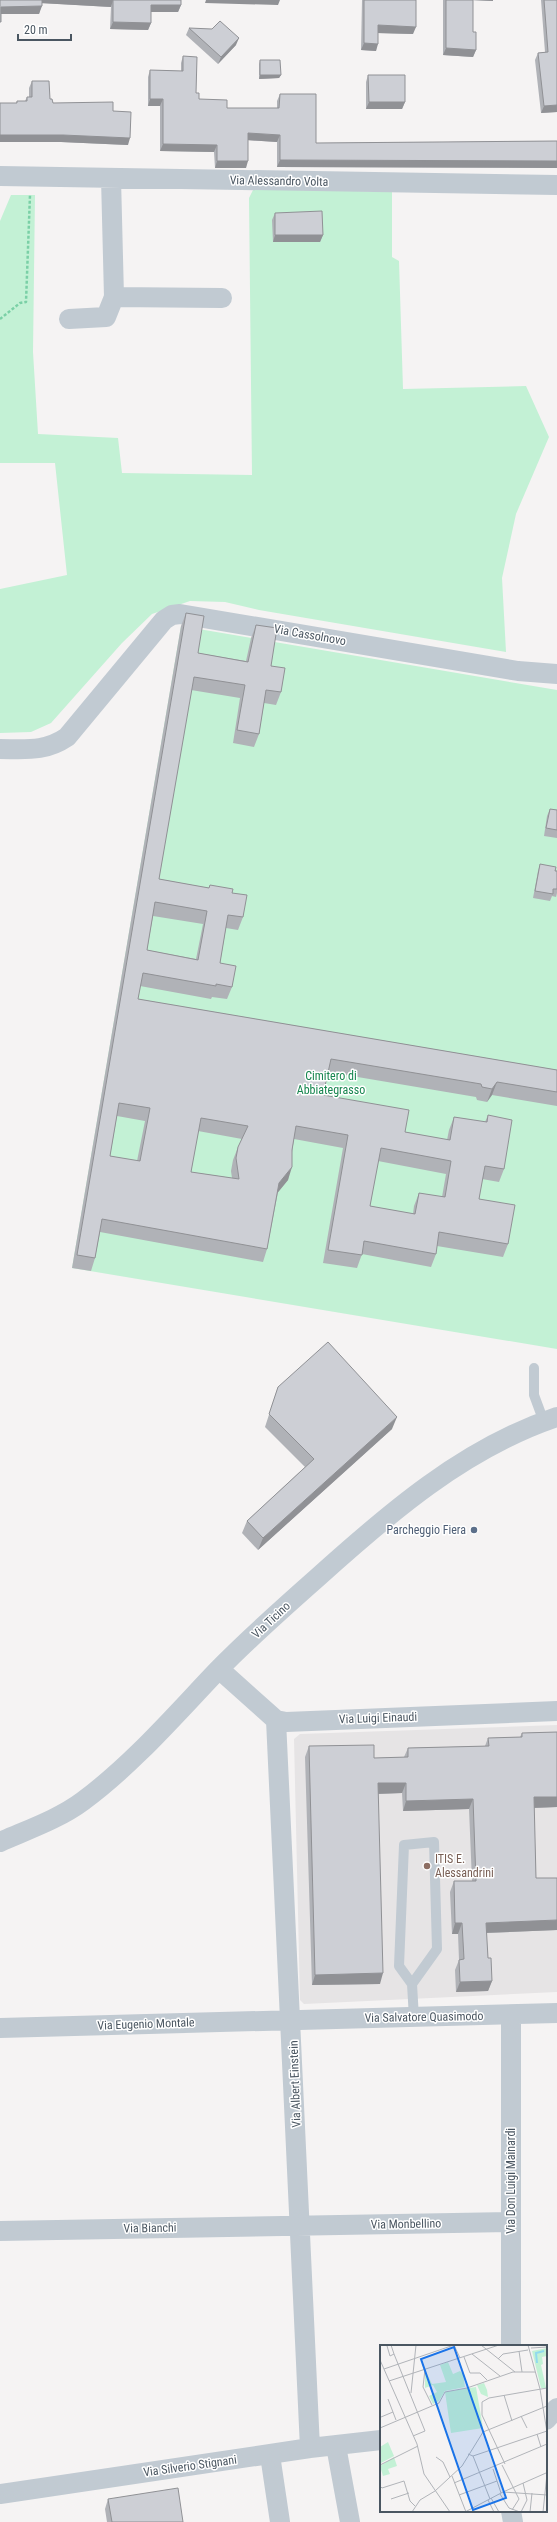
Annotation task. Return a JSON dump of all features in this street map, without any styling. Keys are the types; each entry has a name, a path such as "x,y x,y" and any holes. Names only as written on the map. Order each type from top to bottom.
{"street":[{"name":"Via Alessandro Volta","path":"1,179 30,177 557,185"},
{"path":"69,319 106,317 114,297 111,178"},
{"path":"114,297 222,298"},
{"name":"Via Cassolnovo","path":"0,748 38,749 54,746 66,737 164,620 172,615 180,614 518,671 557,674"},
{"name":"Via Ticino","path":"0,1842 66,1812 82,1802 152,1740 219,1669 346,1552 424,1489 485,1449 550,1420"},
{"path":"219,1669 276,1720"},
{"name":"Via Luigi Einaudi","path":"276,1720 286,1722 557,1711"},
{"name":"Via Albert Einstein","path":"276,1720 292,2020 310,2448"},
{"name":"Via Salvatore Quasimodo","path":"292,2020 511,2016 557,2013"},
{"name":"Via Don Luigi Mainardi","path":"511,2016 511,2345"},
{"name":"Via Eugenio Montale","path":"0,2028 292,2020"},
{"name":"Via Monbellino","path":"300,2225 511,2222"},
{"name":"Via Bianchi","path":"0,2231 300,2225"},
{"path":"547,2419 557,2408"},
{"path":"547,2420 557,2423"},
{"name":"Via Silverio Stignani","path":"0,2494 310,2448 380,2440"},
{"path":"336,2446 350,2522"},
{"path":"270,2455 280,2522"},
{"path":"511,2512 513,2522"}],"lane":[{"path":"534,1368 534,1395 550,1420"},
{"path":"412,1984 437,1949 434,1842 404,1845 399,1966 412,1984 414,2018"}],"path":[{"path":"0,319 20,303 26,302 30,177"}],"shaded area":[{"name":"ITIS E. Alessandrini","path":"557,1725 557,1992 304,2004 300,2000 294,1739 300,1734"}],"green space":[{"path":"254,188 392,192 392,257 399,261 403,389 526,386 549,437 516,514 502,578 506,652 259,610 225,602 190,601 152,614 122,643 51,723 31,732 0,733 0,589 67,575 55,463 0,463 0,221 11,195 35,195 33,352 38,434 118,438 122,473 252,475 249,198"},
{"name":"Cimitero di Abbiategrasso","path":"181,626 557,690 557,1349 72,1268"}],"building":[{"path":"0,0 42,0 42,6 1,7 0,22"},
{"path":"113,0 181,0 181,5 151,5 151,23 113,22"},
{"path":"364,0 416,0 416,27 378,25 378,44 364,43"},
{"path":"446,0 473,0 473,32 476,32 476,50 446,48"},
{"path":"544,0 557,0 557,105 544,106 538,53 548,52"},
{"path":"220,21 239,38 221,57 189,28 212,29"},
{"path":"183,56 197,57 196,93 199,93 199,99 227,100 227,108 279,108 280,94 316,94 316,143 557,141 557,161 280,160 280,135 248,133 248,161 217,161 217,145 163,144 163,99 150,99 150,70 183,71"},
{"path":"260,60 280,60 281,75 260,75"},
{"path":"368,75 405,75 405,102 369,102"},
{"path":"32,81 49,81 50,99 52,99 53,103 113,102 113,111 131,112 130,138 63,135 0,135 0,103 17,103 17,101 27,101 27,97 32,97"},
{"path":"322,211 323,235 275,235 275,213"},
{"path":"186,613 204,616 198,653 248,662 256,625 277,628 271,666 285,668 281,692 266,690 259,734 237,730 245,685 194,677 159,879 209,888 210,885 233,889 232,893 247,895 243,917 228,915 220,963 236,966 232,987 216,984 216,986 143,973 138,999 557,1070 557,1092 497,1082 492,1089 482,1087 481,1084 331,1059 323,1095 409,1110 405,1132 450,1140 454,1117 487,1122 488,1115 512,1120 504,1169 485,1166 479,1199 515,1205 508,1244 439,1232 436,1254 364,1241 362,1255 328,1250 348,1135 296,1126 292,1150 292,1167 279,1183 267,1249 102,1219 95,1258 77,1255","holes":["155,902 207,911 198,960 147,950","119,1103 150,1108 140,1161 110,1156","201,1118 248,1126 238,1147 236,1158 239,1179 191,1172","381,1148 451,1161 445,1197 419,1193 415,1214 370,1206"]},
{"path":"550,809 557,810 557,830 546,828"},
{"path":"540,864 556,867 557,889 553,889 553,894 535,891"},
{"path":"328,1342 397,1417 263,1538 247,1521 314,1459 269,1414 278,1387"},
{"path":"557,1732 557,1797 534,1797 536,1878 557,1878 557,1920 486,1923 488,1958 491,1958 492,1981 460,1982 459,1960 464,1959 462,1923 455,1923 454,1881 476,1881 473,1799 406,1801 406,1783 378,1783 383,1973 315,1975 309,1746 374,1745 374,1758 408,1757 408,1748 489,1746 488,1738 522,1737 522,1733"},
{"path":"178,2488 183,2522 112,2522 108,2499"}],"place":[{"name":"Parcheggio Fiera","path":"474,1530"},
{"name":"ITIS E. Alessandrini","path":"427,1866"}]}
